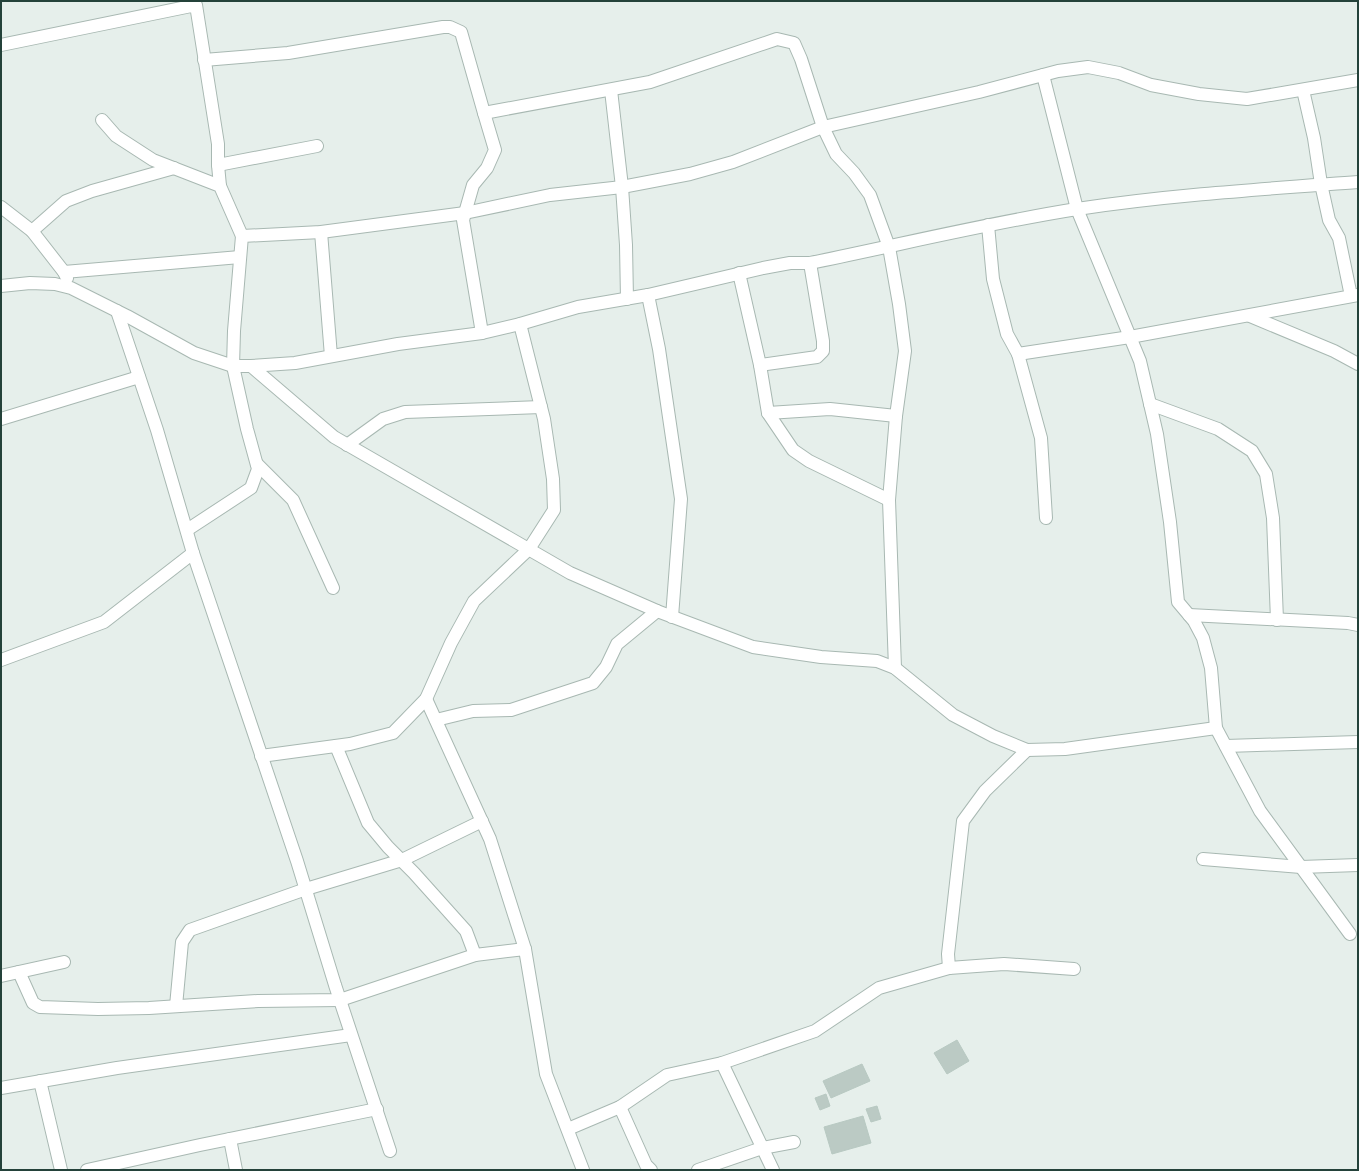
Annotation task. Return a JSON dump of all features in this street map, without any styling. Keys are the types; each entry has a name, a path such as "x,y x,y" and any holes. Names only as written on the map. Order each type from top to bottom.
{"street":[{"path":"1,45 196,5 218,144 220,186 242,236 234,331 233,366 247,429 258,469 251,488 187,530"},
{"path":"204,60 288,54 442,27 450,27 461,32 494,150 487,168 473,185 463,220 482,333"},
{"path":"484,113 650,82 777,39 794,43 802,59 823,127 836,154 854,173 870,195 889,247 899,304 905,351 896,416 889,500 895,668"},
{"path":"242,236 321,232 466,213 550,195 622,186 690,174 733,162 823,127 979,92 1058,70 1088,67 1119,73 1151,85 1199,94 1247,99 1358,80"},
{"path":"1043,74 1077,209 1140,361 1157,434 1170,522 1178,602 1194,621 1203,638 1211,668 1216,728 1260,811 1350,934"},
{"path":"611,90 622,186 626,245 627,299"},
{"path":"1018,354 1130,337 1250,316 1355,295 1339,238 1329,220 1321,184 1314,138 1303,90"},
{"path":"102,120 116,136 153,160 220,186"},
{"path":"218,165 317,146"},
{"path":"32,231 66,200 92,191 174,168"},
{"path":"1,286 36,283 55,284 71,288 194,353 233,366 294,363 398,344 482,333 520,324 578,307 648,295 739,273 790,263 810,263 988,225 1077,209 1157,198 1358,182"},
{"path":"1,207 32,231 64,272 71,288"},
{"path":"988,225 993,279 1007,334 1018,354 1041,438 1046,518"},
{"path":"321,232 331,356"},
{"path":"64,272 240,258"},
{"path":"760,365 817,357 823,351 823,342 810,263"},
{"path":"739,273 760,365 768,413 793,450 809,461 889,500"},
{"path":"648,295 659,349 681,500 672,616"},
{"path":"117,311 157,430 194,553 306,889 351,1035 390,1151"},
{"path":"1250,316 1334,351 1358,364"},
{"path":"261,756 336,746 393,733 426,699 451,643 474,601 529,549 554,510 553,479 544,419 520,324"},
{"path":"251,366 334,438 570,573 657,611 753,647 821,657 877,661 895,668 953,715 992,736 1027,750 1065,749 1216,728"},
{"path":"1,419 139,377"},
{"path":"1150,404 1218,429 1252,451 1266,474 1273,518 1277,620"},
{"path":"347,445 383,418 405,412 541,407"},
{"path":"768,413 830,409 896,416"},
{"path":"257,464 293,500 333,588"},
{"path":"1,660 104,622 194,553"},
{"path":"436,720 473,711 511,710 592,683 606,667 617,644 657,611"},
{"path":"1189,615 1348,623 1358,625"},
{"path":"426,699 490,839 525,949 546,1074 584,1170"},
{"path":"1226,746 1358,742"},
{"path":"336,746 368,823 388,848 402,860 466,931 475,955"},
{"path":"949,968 948,954 963,821 985,791 1027,750"},
{"path":"176,1006 182,942 190,930 306,889 402,860 482,821"},
{"path":"1203,860 1301,867 1358,865"},
{"path":"19,972 33,1003 40,1007 98,1009 258,1001 340,1000 475,955 525,949"},
{"path":"1,976 64,962"},
{"path":"568,1130 620,1107 667,1075 722,1063 814,1031 879,988 949,968 1004,964 1074,969"},
{"path":"1,1088 117,1068 351,1035"},
{"path":"722,1063 773,1170"},
{"path":"40,1081 61,1170"},
{"path":"620,1107 646,1165 650,1170"},
{"path":"87,1170 377,1109"},
{"path":"230,1139 236,1170"},
{"path":"698,1170 762,1148 794,1142"}],"building":[{"path":"957,1040 969,1061 947,1074 934,1053"},
{"path":"862,1064 870,1081 831,1098 823,1081"},
{"path":"826,1094 830,1106 820,1110 815,1098"},
{"path":"877,1106 881,1119 871,1122 866,1109"},
{"path":"863,1116 871,1143 832,1154 824,1127"}]}
